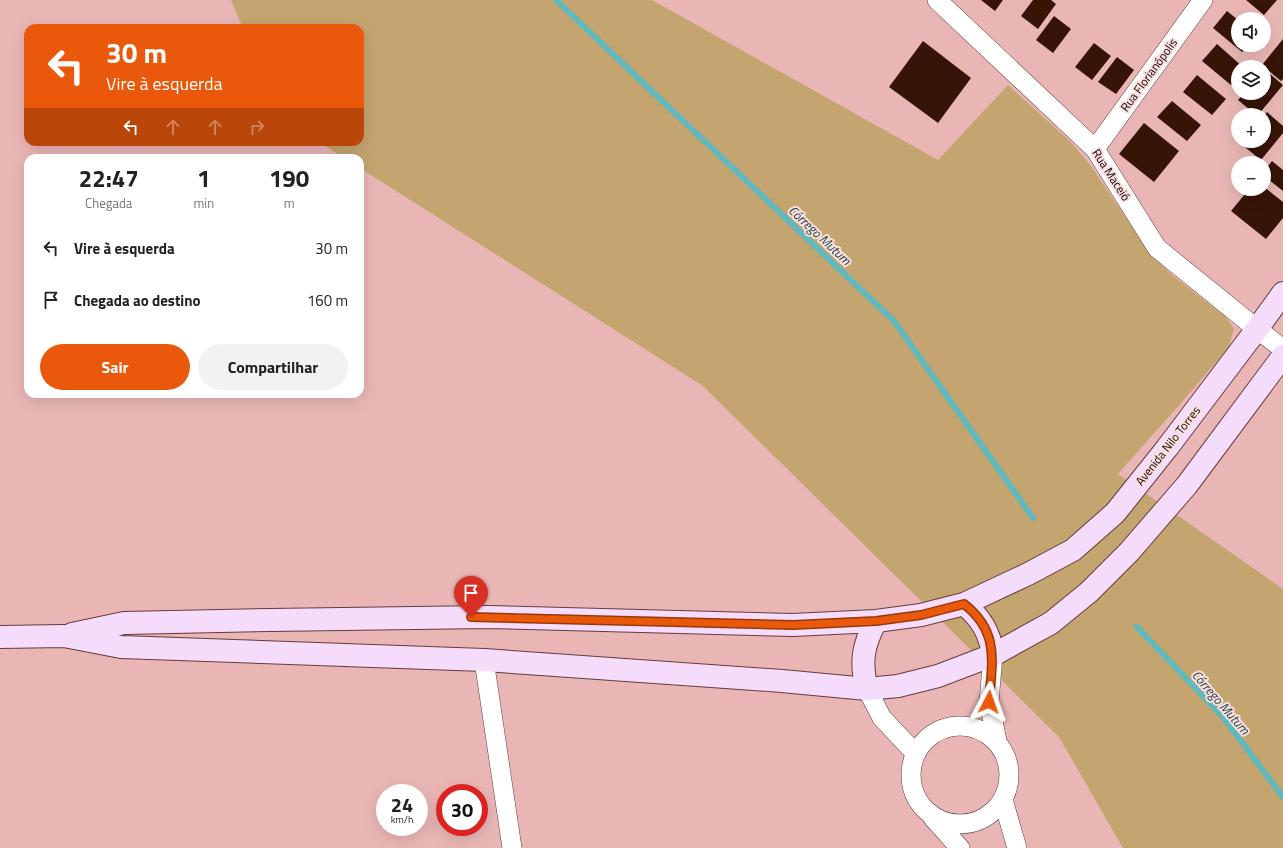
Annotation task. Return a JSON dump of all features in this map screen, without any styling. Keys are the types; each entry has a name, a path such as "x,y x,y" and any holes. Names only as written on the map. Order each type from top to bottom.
{"main road":[{"name":"Avenida Nilo Torres","path":"64,636 124,623 270,620 487,617 793,625 876,621 921,615 964,604 1028,574 1073,550 1115,513 1167,448 1283,293"},
{"path":"0,637 64,636 121,647 484,660 774,680 867,689 898,686 938,676 993,655 1051,623 1089,592 1129,552 1187,485 1283,356"},
{"path":"964,604 974,612 987,631 993,655"},
{"path":"867,689 863,661 869,633 876,621"}],"street":[{"name":"Rua Maceió","path":"937,0 1095,149 1157,248 1283,349"},
{"name":"Rua Florianópolis","path":"1095,149 1203,0"},
{"path":"993,655 989,702 997,742"},
{"path":"484,660 512,848"},
{"path":"867,689 882,718 916,754"},
{"path":"931,815 946,822 963,825 980,821 993,812 1003,800 1009,786 1010,770 1006,755 997,742 985,732 970,726 955,726 940,730 926,740 916,754 911,770 912,787 919,803 960,848"},
{"path":"1003,800 1017,848"}],"shaded area":[{"path":"231,0 652,0 938,160 1008,85 1070,141 1091,166 1146,248 1172,275 1226,317 1234,329 1228,348 1118,474 1283,589 1283,848 1123,848 1059,737 703,386 364,171 364,154 338,154 325,146 364,146 364,24 241,24"}],"building":[{"path":"981,0 1003,0 995,11"},
{"path":"1033,0 1051,0 1056,4 1038,29 1021,16"},
{"path":"1246,0 1277,0 1267,12 1260,12"},
{"path":"1227,11 1231,14 1231,43 1213,28"},
{"path":"1054,16 1071,29 1053,53 1036,40"},
{"path":"1283,39 1283,79 1281,81 1271,73 1271,60 1266,60"},
{"path":"923,41 971,78 938,123 889,87"},
{"path":"1094,43 1111,56 1092,80 1075,67"},
{"path":"1217,44 1235,60 1231,60 1231,85 1202,61"},
{"path":"1117,57 1134,70 1116,94 1098,82"},
{"path":"1197,75 1226,99 1212,115 1183,92"},
{"path":"1271,75 1283,85 1271,99"},
{"path":"1238,100 1270,100 1264,108 1248,108"},
{"path":"1172,101 1201,125 1187,141 1157,117"},
{"path":"1271,116 1283,126 1283,133 1271,148"},
{"path":"1144,123 1179,151 1154,182 1119,154"},
{"path":"1246,148 1271,148 1264,156 1256,156"},
{"path":"1272,161 1283,170 1283,191 1271,182"},
{"path":"1271,193 1283,202 1283,218 1266,239 1231,211 1243,196 1271,196"}],"waterway":[{"name":"Córrego Mutum","path":"556,0 894,321 1033,518"},
{"name":"Córrego Mutum","path":"1137,627 1223,717 1283,797"}],"route":[{"path":"471,617 793,625 876,621 921,615 964,604 974,612 981,621 987,631 991,643 993,655 989,702"}]}
